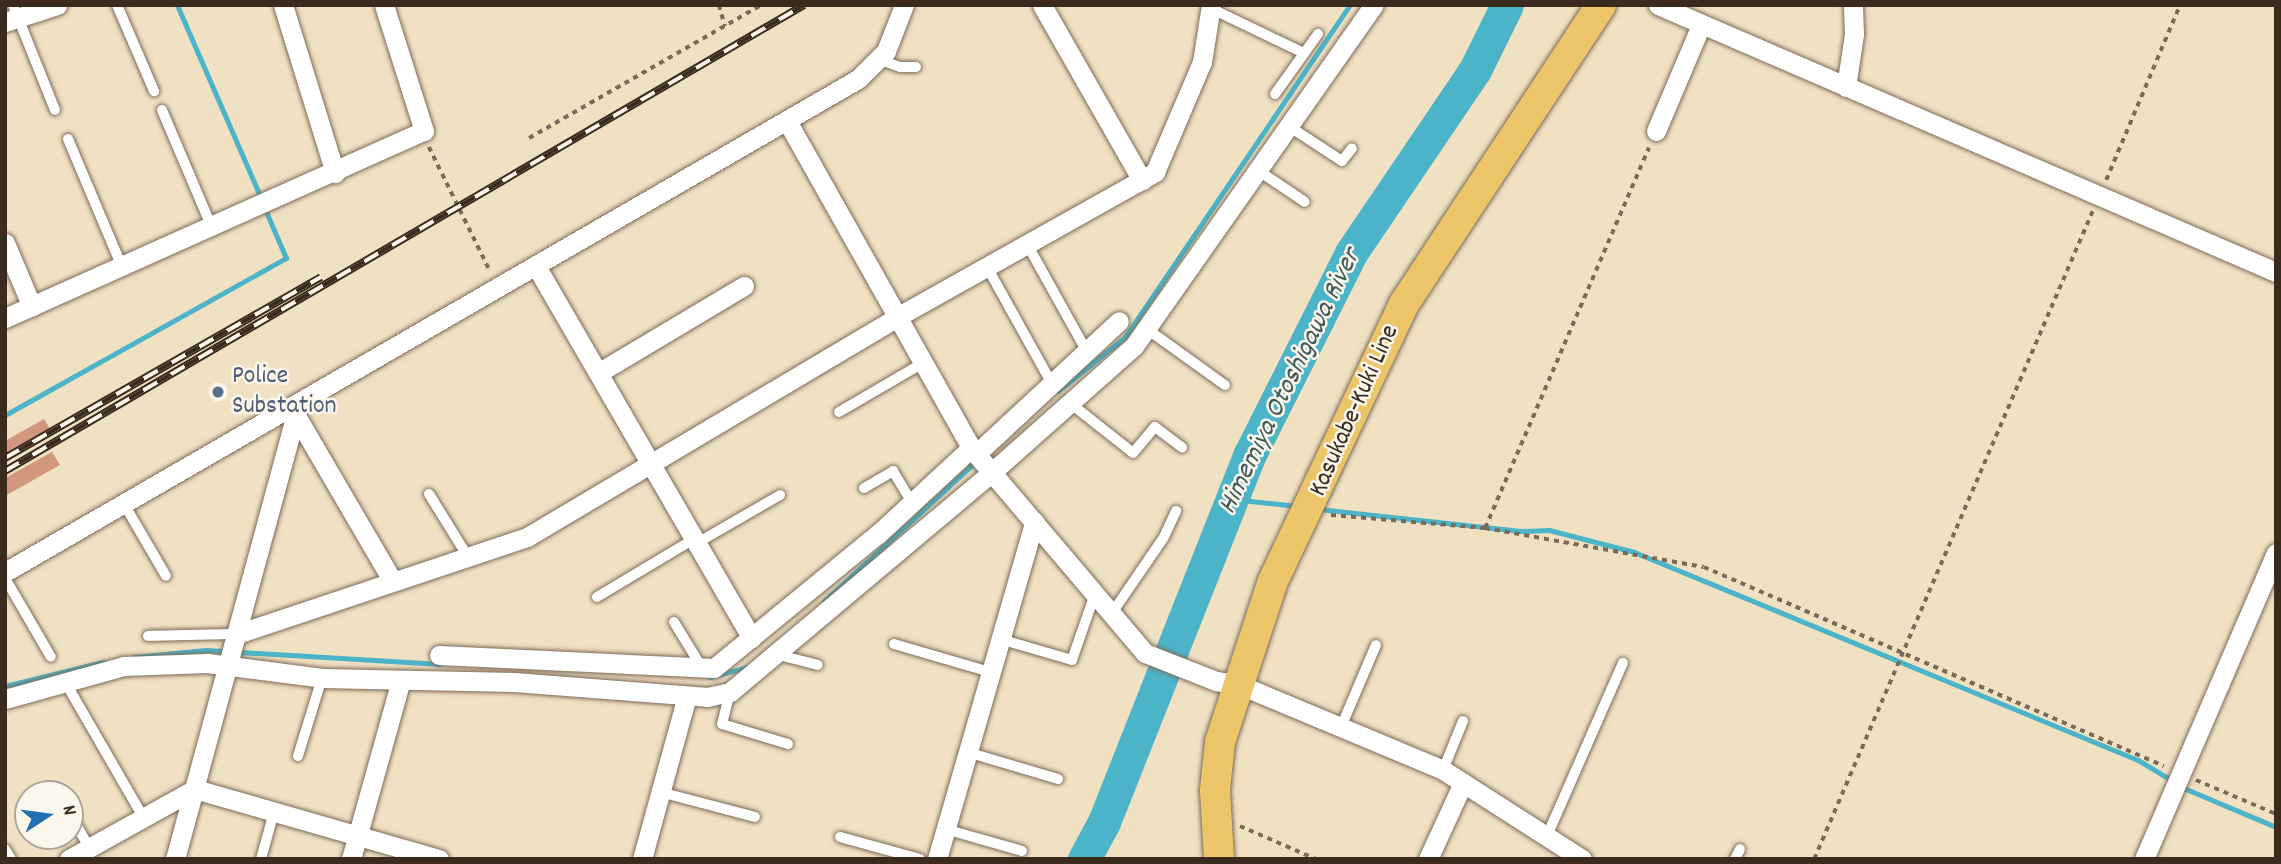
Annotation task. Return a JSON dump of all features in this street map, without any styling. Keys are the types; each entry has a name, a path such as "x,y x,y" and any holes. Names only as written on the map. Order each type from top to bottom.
{"main road":[{"name":"Kasukabe-Kuki Line","path":"1219,859 1216,816 1220,742 1228,683 1273,581 1308,513 1404,304 1601,5"}],"street":[{"path":"11,15 57,5"},
{"path":"283,5 335,173"},
{"path":"5,318 212,228 424,131 384,5"},
{"path":"5,572 297,409 858,79 878,59 904,5"},
{"path":"1042,5 1142,180"},
{"path":"5,699 64,680 147,664 207,663 228,668 322,678 400,682 514,682 687,696 717,697 730,692 1070,403 1147,329 1374,5"},
{"path":"1658,5 2276,272"},
{"path":"1846,88 1854,34 1853,5"},
{"path":"236,638 527,537 897,317 1155,172 1202,62 1210,7"},
{"path":"1656,131 1702,25"},
{"path":"786,121 973,451 1145,653 1341,727 1443,770 1582,859"},
{"path":"5,243 32,307"},
{"path":"536,266 752,638"},
{"path":"598,373 744,286"},
{"path":"439,655 705,671 752,638 912,503 1052,384 1119,321"},
{"path":"297,409 393,582"},
{"path":"175,859 297,409"},
{"path":"937,859 1034,522"},
{"path":"2144,859 2276,553"},
{"path":"351,859 400,682"},
{"path":"642,859 687,696"},
{"path":"1428,859 1463,783"},
{"path":"69,859 195,789 439,859"}],"lane":[{"path":"117,5 154,91"},
{"path":"1210,7 1304,53"},
{"path":"11,15 55,110"},
{"path":"1275,94 1318,34"},
{"path":"878,59 900,67 916,67"},
{"path":"162,110 212,228"},
{"path":"1290,127 1342,161 1352,148"},
{"path":"68,139 122,267"},
{"path":"1259,172 1305,202"},
{"path":"1027,244 1087,352"},
{"path":"987,267 1052,384"},
{"path":"1147,329 1225,385"},
{"path":"839,412 923,363"},
{"path":"1070,403 1133,453 1155,427 1182,447"},
{"path":"864,488 893,471 912,503"},
{"path":"429,494 468,557"},
{"path":"597,597 780,495"},
{"path":"124,504 166,576"},
{"path":"1112,613 1164,537 1176,511"},
{"path":"5,578 51,657"},
{"path":"1000,639 1072,660 1095,593"},
{"path":"674,622 705,671"},
{"path":"148,636 236,638"},
{"path":"894,644 990,672"},
{"path":"1341,727 1376,645"},
{"path":"775,654 818,665"},
{"path":"1547,836 1623,663"},
{"path":"299,756 322,678"},
{"path":"64,680 143,817"},
{"path":"730,692 722,724 788,744"},
{"path":"1443,770 1463,721"},
{"path":"967,752 1058,779"},
{"path":"660,792 755,817"},
{"path":"261,859 274,812"},
{"path":"945,829 1022,851"},
{"path":"840,837 920,859"},
{"path":"84,838 89,847"},
{"path":"5,849 11,859"}],"path":[{"path":"719,5 725,26"},
{"path":"529,138 761,5"},
{"path":"1814,859 2179,7 2170,5"},
{"path":"424,131 433,161 499,288"},
{"path":"1485,528 1656,131"},
{"path":"1308,513 1417,519 1485,528 1704,567 2276,814"},
{"path":"1216,816 1316,859"}],"building":[{"path":"44,419 50,429 5,454 5,441"},
{"path":"52,452 60,465 5,496 5,478"}],"waterway":[{"path":"177,5 261,198"},
{"path":"1058,391 1125,337 1350,5"},
{"name":"Himemiya Otoshigawa River","path":"1084,859 1104,822 1250,454 1351,253 1475,70 1507,5"},
{"path":"5,415 286,258 264,207"},
{"path":"824,601 976,461"},
{"path":"1232,499 1298,506"},
{"path":"1318,509 1521,531 1549,530 1634,552 2138,760 2186,789 2276,827"},
{"path":"134,657 206,650 441,664"},
{"path":"5,686 103,662"},
{"path":"710,677 747,667"}],"railway":[{"path":"5,471 804,5"},
{"path":"5,458 321,277"}],"place":[{"name":"Police Substation","path":"218,392"}]}
